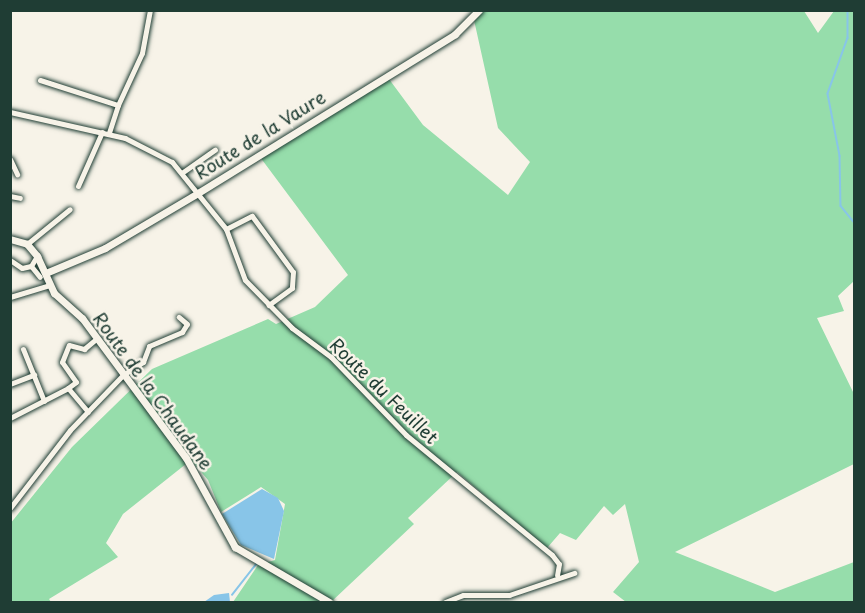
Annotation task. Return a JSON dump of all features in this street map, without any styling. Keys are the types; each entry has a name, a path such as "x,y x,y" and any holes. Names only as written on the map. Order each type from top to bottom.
{"street":[{"path":"78,186 142,52 150,10"},
{"name":"Route de la Vaure","path":"48,272 105,248 198,193 461,30 479,10"},
{"path":"40,80 118,105"},
{"name":"Route du Feuillet","path":"10,112 105,133 155,150 183,172 226,229 241,275 292,328 331,357 406,435 574,573 557,575"},
{"path":"183,172 215,150"},
{"path":"10,159 17,174"},
{"path":"10,196 20,198"},
{"path":"27,244 70,209"},
{"path":"226,229 252,216 294,272 292,288 269,305"},
{"path":"10,239 27,244 48,272 50,285 10,297"},
{"path":"10,260 22,268 31,266 37,256"},
{"path":"31,266 40,277"},
{"name":"Route de la Chaudane","path":"50,285 97,338 199,477 235,547 329,603"},
{"path":"10,508 88,412 123,375 143,362 149,346 182,332 187,324 179,317"},
{"path":"10,418 76,382 62,362 69,345 84,349 97,338"},
{"path":"23,349 44,401"},
{"path":"10,384 34,375"},
{"path":"68,388 88,412"},
{"path":"445,603 463,595 509,595 557,575 557,560"}],"green space":[{"path":"472,11 804,11 818,33 834,11 854,11 854,281 838,296 844,311 817,318 854,394 854,464 675,552 775,592 854,562 854,602 626,602 613,592 639,562 625,504 613,515 604,506 576,540 560,533 547,548 457,472 408,518 414,524 331,602 233,602 258,565 275,560 285,504 261,487 221,512 208,480 191,460 123,514 106,543 118,557 49,599 51,602 11,602 10,524 72,447 152,369 268,319 276,324 315,307 348,275 260,157 389,79 423,125 508,195 530,162 498,128"}],"water":[{"path":"262,489 278,498 284,511 274,559 241,545 222,514"},
{"path":"229,593 230,602 204,602 214,595"}],"waterway":[{"path":"848,10 848,38 828,94 840,156 841,206 854,222"},
{"path":"232,595 256,564"}]}
